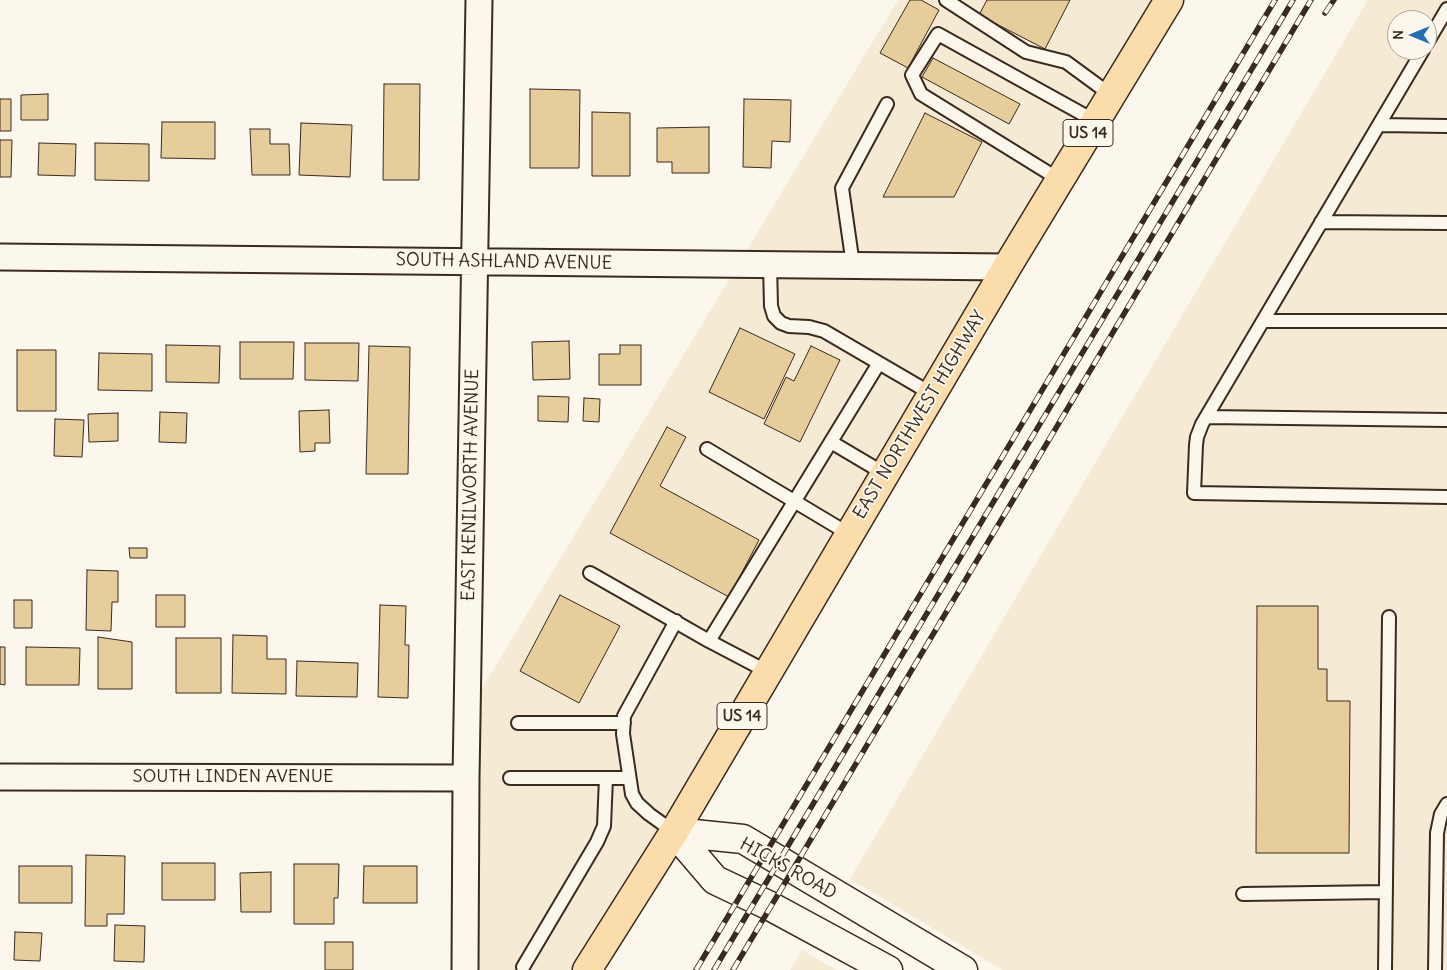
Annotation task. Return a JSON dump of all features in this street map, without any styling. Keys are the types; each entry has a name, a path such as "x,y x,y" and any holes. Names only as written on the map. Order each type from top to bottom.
{"main road":[{"name":"EAST NORTHWEST HIGHWAY","path":"674,832 1007,267 1169,0"},
{"name":"US 14","path":"587,970 674,832"},
{"path":"674,832 715,880 770,906 888,970"},
{"name":"HICKS ROAD","path":"674,832 743,840 962,970"}],"street":[{"name":"EAST KENILWORTH AVENUE","path":"465,970 466,778 480,0"},
{"name":"SOUTH ASHLAND AVENUE","path":"0,257 1007,267"},
{"name":"SOUTH LINDEN AVENUE","path":"0,777 466,778"}],"lane":[{"path":"946,0 1026,52 1066,62 1111,96"},
{"path":"1441,28 1447,9"},
{"path":"1060,180 921,94 912,76 938,34 1095,121"},
{"path":"1417,60 1206,418 1197,436 1194,493 1447,497"},
{"path":"853,265 842,188 887,104"},
{"path":"1378,125 1447,126"},
{"path":"1321,222 1447,223"},
{"path":"770,264 771,306 774,316 781,322 789,326 817,328 932,394"},
{"path":"1263,321 1447,322"},
{"path":"710,641 879,362"},
{"path":"1206,418 1447,420"},
{"path":"831,442 885,474"},
{"path":"706,449 849,534"},
{"path":"590,573 768,672"},
{"path":"1385,970 1389,617"},
{"path":"674,832 649,814 637,803 632,794 628,778 623,734 624,716 676,621"},
{"path":"518,723 624,723"},
{"path":"510,778 628,778"},
{"path":"523,967 604,826 606,778"},
{"path":"1435,970 1437,833 1441,814 1447,804"},
{"path":"1243,894 1386,892"}],"shaded area":[{"path":"898,0 1169,0 587,970 465,970 467,713"},
{"path":"1368,0 1447,0 1447,970 1002,970 850,879"},
{"path":"802,950 836,970 790,970"}],"building":[{"path":"910,0 921,0 939,10 908,68 880,53"},
{"path":"987,0 1070,0 1045,49 979,15"},
{"path":"933,58 1020,104 1009,124 922,77"},
{"path":"384,84 420,84 419,180 383,180"},
{"path":"530,89 580,90 579,168 530,168"},
{"path":"48,94 48,120 21,120 21,95"},
{"path":"0,99 11,99 11,131 0,131"},
{"path":"744,99 791,100 790,142 772,141 771,168 743,167"},
{"path":"592,112 630,113 630,176 592,176"},
{"path":"925,113 982,142 954,197 883,197"},
{"path":"162,122 215,122 215,159 161,158"},
{"path":"301,123 352,125 350,177 299,175"},
{"path":"709,127 709,173 672,173 672,162 657,162 657,128"},
{"path":"250,129 270,129 270,144 289,144 290,175 252,175"},
{"path":"0,140 12,140 11,177 0,177"},
{"path":"39,143 76,144 75,176 38,175"},
{"path":"95,143 149,144 149,181 95,180"},
{"path":"740,328 795,354 764,419 709,392"},
{"path":"569,341 570,379 533,380 532,342"},
{"path":"240,342 294,342 293,379 240,379"},
{"path":"305,343 359,343 358,381 305,380"},
{"path":"166,345 220,346 219,383 166,382"},
{"path":"620,345 641,345 641,385 599,385 599,354 620,354"},
{"path":"369,346 410,347 408,474 366,474"},
{"path":"811,346 840,360 800,442 764,424 786,377 794,381"},
{"path":"17,350 56,350 56,411 17,411"},
{"path":"99,353 152,354 152,391 98,390"},
{"path":"538,396 569,397 568,422 538,421"},
{"path":"584,398 600,399 599,422 583,421"},
{"path":"329,410 330,443 315,443 315,451 300,452 299,411"},
{"path":"160,412 187,413 186,443 159,442"},
{"path":"118,413 118,441 89,442 88,414"},
{"path":"55,419 84,420 82,457 54,456"},
{"path":"667,427 686,437 660,486 759,540 729,597 610,533"},
{"path":"129,548 147,548 147,558 130,558"},
{"path":"87,570 118,571 118,602 112,602 111,631 86,630"},
{"path":"156,595 185,595 185,627 156,627"},
{"path":"560,595 620,626 579,703 520,671"},
{"path":"14,600 32,600 32,628 14,628"},
{"path":"380,605 406,606 405,645 409,645 408,698 378,697"},
{"path":"1257,606 1318,606 1318,669 1327,669 1327,701 1350,701 1349,853 1256,853"},
{"path":"233,635 267,636 267,659 286,659 286,694 232,693"},
{"path":"98,637 132,642 132,689 98,689"},
{"path":"176,638 221,638 221,693 176,693"},
{"path":"0,647 5,647 5,685 0,684"},
{"path":"26,647 80,648 79,685 26,685"},
{"path":"297,661 358,663 357,697 296,696"},
{"path":"86,855 125,856 124,914 107,914 107,926 85,926"},
{"path":"162,863 215,863 215,900 162,900"},
{"path":"294,864 339,864 338,898 334,898 334,924 294,924"},
{"path":"19,866 72,866 72,903 19,903"},
{"path":"364,866 417,866 417,903 363,903"},
{"path":"271,872 271,912 241,912 240,873"},
{"path":"115,925 145,926 144,962 114,961"},
{"path":"15,932 42,933 40,961 14,960"},
{"path":"325,942 353,942 353,970 325,970"}],"railway":[{"path":"696,970 1275,0"},
{"path":"714,970 1293,0"},
{"path":"733,970 1311,0"},
{"path":"1325,13 1334,0"}]}
